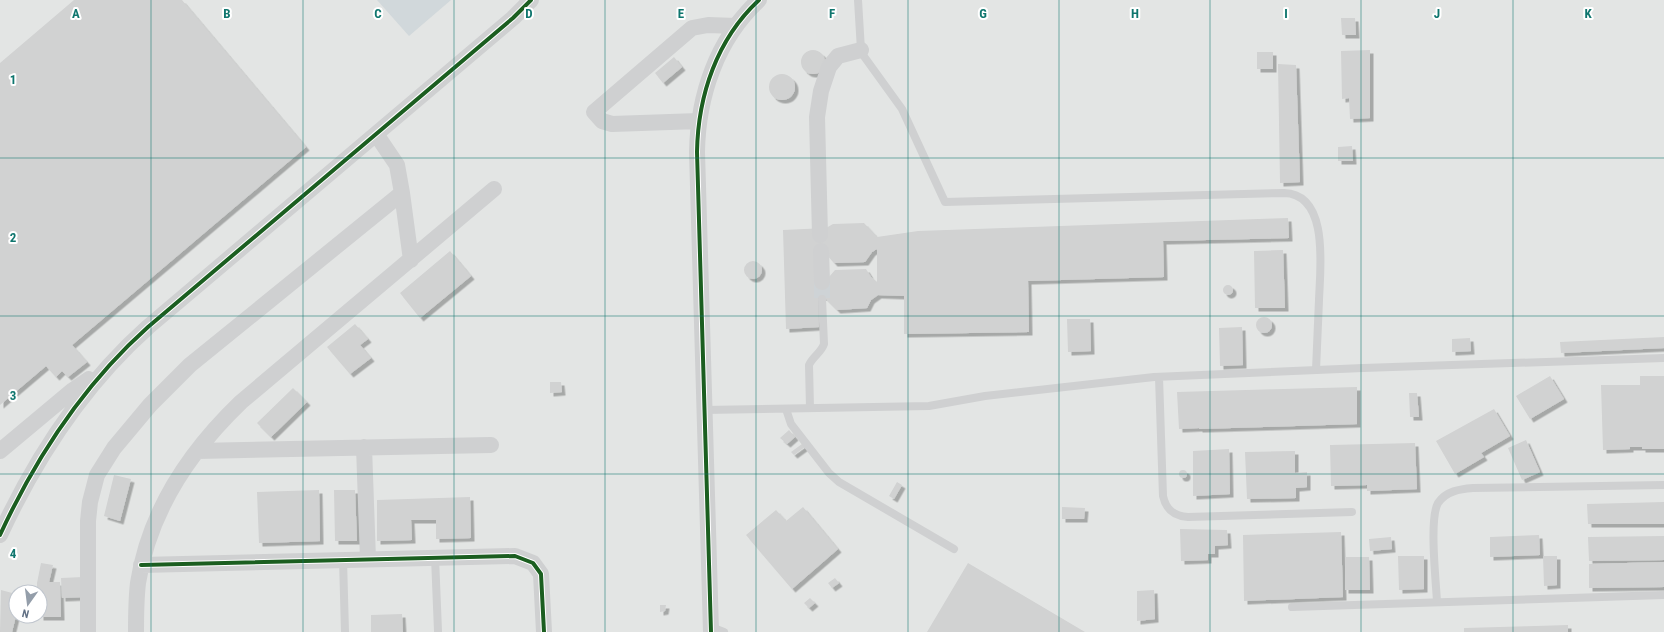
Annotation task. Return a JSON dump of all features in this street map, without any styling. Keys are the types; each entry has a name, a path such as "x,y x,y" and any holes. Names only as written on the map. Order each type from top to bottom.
{"street":[{"path":"513,18 531,0"},
{"path":"0,535 24,487 51,441 83,395 104,370 148,327 513,18 538,0"},
{"path":"715,630 704,410 697,152 699,121 704,93 714,64 736,26 760,0"},
{"path":"699,121 612,124 602,121 594,112 692,28 708,25 736,26"},
{"path":"822,282 817,117 821,91 830,67 838,56 861,50"},
{"path":"376,134 397,165 411,260"},
{"path":"136,632 137,594 149,536 156,519 176,482 197,451 220,423 241,402 494,189"},
{"path":"88,632 89,511 97,475 110,453 150,405 190,365 402,193"},
{"path":"0,451 73,390 104,370"},
{"path":"197,451 491,445"},
{"path":"364,447 368,559"},
{"path":"142,565 435,557 509,556 522,558 533,563 538,568 543,579 544,632"}],"lane":[{"path":"858,0 861,50 866,61 902,109 945,202 1284,193 1294,194 1307,203 1314,216 1320,244 1316,370"},
{"path":"810,408 810,365 812,359 821,350 824,344 822,299"},
{"path":"704,410 929,406 985,396 1159,377 1664,358"},
{"path":"1159,377 1163,496 1164,502 1170,512 1182,517 1352,512"},
{"path":"786,409 791,424 829,473 839,482 954,549"},
{"path":"1437,602 1433,524 1438,504 1448,494 1455,490 1473,488 1664,485"},
{"path":"435,557 438,631"},
{"path":"343,560 345,632"},
{"path":"1292,606 1664,595"}],"shaded area":[{"path":"0,0 1664,0 1664,632 0,632"},
{"path":"377,0 451,0 409,36"}],"building":[{"path":"74,0 182,0 306,147 72,345 87,362 68,377 62,371 56,377 46,366 0,405 0,63"},
{"path":"1341,18 1355,18 1356,35 1342,35"},
{"path":"813,50 822,53 825,62 822,71 813,74 804,71 801,62 804,53"},
{"path":"1370,50 1370,118 1350,119 1349,98 1342,99 1341,51"},
{"path":"1257,52 1273,52 1273,69 1257,69"},
{"path":"674,57 682,67 663,83 655,73"},
{"path":"1278,64 1296,65 1300,182 1280,183"},
{"path":"782,74 791,78 795,87 791,96 782,100 773,96 769,87 773,78"},
{"path":"1352,146 1353,161 1338,161 1338,147"},
{"path":"1288,218 1289,238 1163,241 1164,277 1028,281 1029,332 904,334 904,296 878,295 871,300 867,308 837,310 824,297 818,297 819,327 786,329 783,230 826,228 833,224 864,223 877,237 918,231","holes":["822,249 834,263 865,262 872,252 877,249 877,282 871,277 866,269 835,270 823,284"]},
{"path":"1283,250 1285,308 1255,308 1254,251"},
{"path":"450,251 471,276 420,318 400,293"},
{"path":"753,261 760,263 762,270 760,277 753,279 746,277 744,270 746,263"},
{"path":"1226,285 1230,285 1232,286 1232,294 1226,295 1223,292 1223,288"},
{"path":"1261,317 1267,317 1272,322 1270,331 1267,333 1261,333 1256,328 1256,322"},
{"path":"1067,319 1090,319 1091,351 1068,352"},
{"path":"355,324 368,339 360,345 371,358 350,374 327,347"},
{"path":"1242,327 1243,365 1220,366 1219,328"},
{"path":"1664,337 1664,348 1561,353 1560,342"},
{"path":"1470,338 1471,351 1452,352 1452,339"},
{"path":"1550,376 1564,399 1530,419 1516,396"},
{"path":"1640,376 1664,376 1664,449 1642,449 1642,447 1630,447 1630,449 1603,450 1601,385 1640,385"},
{"path":"550,382 561,382 562,392 550,393"},
{"path":"1357,387 1357,424 1179,429 1177,392"},
{"path":"293,388 307,402 271,437 257,423"},
{"path":"1409,393 1417,393 1419,417 1410,417"},
{"path":"1494,409 1510,436 1481,453 1484,457 1455,474 1436,441"},
{"path":"789,430 795,437 787,444 780,438"},
{"path":"1526,440 1540,472 1522,480 1508,448"},
{"path":"1415,443 1417,489 1367,491 1367,485 1331,486 1330,445"},
{"path":"802,444 805,447 794,455 791,452"},
{"path":"1229,449 1230,494 1193,496 1193,451"},
{"path":"1295,451 1295,473 1307,472 1307,487 1296,488 1296,498 1247,499 1245,452"},
{"path":"1181,470 1185,470 1187,474 1185,478 1181,478 1179,476 1179,472"},
{"path":"114,475 131,479 120,521 104,516"},
{"path":"897,482 902,485 894,499 889,496"},
{"path":"319,490 320,541 259,543 257,492"},
{"path":"334,490 355,490 357,541 335,541"},
{"path":"470,497 471,538 436,539 436,520 411,520 412,540 377,541 377,500"},
{"path":"1664,502 1664,524 1588,524 1587,504"},
{"path":"803,507 838,549 792,589 746,535 776,510 786,521"},
{"path":"1062,507 1085,508 1084,519 1062,519"},
{"path":"1180,529 1227,530 1228,545 1215,546 1215,554 1208,554 1208,560 1181,561"},
{"path":"1341,532 1343,597 1244,601 1243,535"},
{"path":"1539,535 1540,555 1490,557 1490,537"},
{"path":"1664,536 1664,560 1589,561 1588,537"},
{"path":"1391,537 1392,549 1370,551 1369,539"},
{"path":"1398,556 1424,556 1424,589 1399,590"},
{"path":"1543,556 1557,556 1557,585 1544,586"},
{"path":"1345,557 1369,557 1370,590 1345,590"},
{"path":"1664,562 1664,587 1589,588 1589,564"},
{"path":"41,563 53,565 49,582 60,582 61,617 48,617 48,584 37,583"},
{"path":"968,563 1085,632 927,632"},
{"path":"83,577 84,597 62,598 61,578"},
{"path":"835,578 839,583 832,588 828,583"},
{"path":"1,590 8,592 8,624 14,624 12,632 0,632"},
{"path":"1154,590 1155,619 1137,621 1137,591"},
{"path":"810,598 815,603 809,608 804,603"},
{"path":"660,605 666,605 665,611 660,612"},
{"path":"402,614 403,632 371,632 371,615"},
{"path":"1568,625 1568,632 1464,632 1464,628"}],"tunnel":[{"path":"822,282 822,299"}],"cycle path":[{"path":"0,535 29,478 63,424 82,398 124,349 148,327 513,18 531,0"},
{"path":"711,632 697,152 698,131 706,89 721,50 744,15 759,0"},
{"path":"141,565 515,556 533,563 541,574 544,632"}]}
